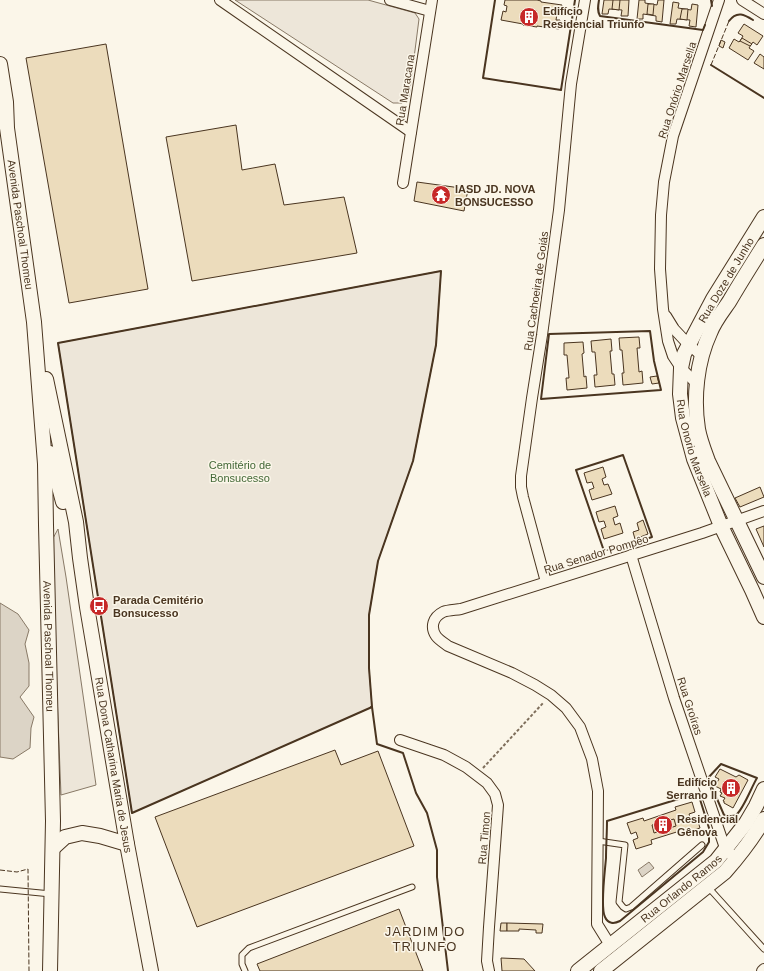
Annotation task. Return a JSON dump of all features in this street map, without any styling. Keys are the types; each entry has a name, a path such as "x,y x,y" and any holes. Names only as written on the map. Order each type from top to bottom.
{"main road":[{"name":"Avenida Paschoal Thomeu","path":"0,64 6,102 4,128"},
{"name":"Avenida Paschoal Thomeu","path":"0,114 4,128 34,322 76,522 80,558"},
{"name":"Rua Doze de Junho","path":"688,344 713,299 762,226"},
{"name":"Rua Doze de Junho","path":"702,356 710,333 764,245"},
{"name":"Avenida Paschoal Thomeu","path":"34,322 45,464 54,821 50,971"},
{"name":"Rua Onorio Marsella","path":"688,344 681,368 680,394 683,418 694,459 721,526"},
{"name":"Rua Onorio Marsella","path":"702,356 697,384 698,429 708,461 737,521"},
{"path":"42,427 53,461 72,543 80,558"},
{"path":"737,521 764,577"},
{"path":"721,526 764,617"},
{"name":"Rua Dona Catharina Maria de Jesus","path":"80,558 127,844 151,971"},
{"name":"Rua Orlando Ramos","path":"578,971 716,861 746,824 764,788"},
{"name":"Rua Orlando Ramos","path":"601,971 725,872 736,860 764,819"},
{"path":"53,848 65,837 82,833 100,836 127,844"}],"street":[{"path":"220,0 411,132"},
{"path":"390,0 430,12"},
{"name":"Rua Maracana","path":"403,183 432,0"},
{"name":"Rua Cachoeira de Goiás","path":"546,582 523,497 521,476 559,210 571,84 585,0"},
{"name":"Rua Onório Marsella","path":"662,308 660,253 664,182 673,136 719,0"},
{"path":"742,0 764,14"},
{"path":"662,308 674,329 702,356"},
{"path":"662,308 668,341 673,356 681,368 697,384"},
{"name":"Rua Senador Pompêo","path":"551,695 535,684 512,673 448,646 436,636 433,630 435,618 443,612 461,609 737,521 764,511"},
{"name":"Rua Groíras","path":"631,555 674,698 725,848 736,860"},
{"path":"551,695 566,708 580,727 592,759 598,791 597,924 610,946"},
{"name":"Rua Timon","path":"400,740 444,755 466,767 487,783 495,794 498,805 488,934 487,961 489,971"}],"lane":[{"path":"598,841 625,845 619,902 623,908 626,909 631,908 702,845"},
{"path":"708,886 764,949"},
{"path":"245,971 242,964 242,955 249,948 412,887"},
{"path":"0,889 52,895"}],"path":[{"path":"477,774 551,695"}],"green space":[{"path":"235,0 368,0 415,13 419,19 409,97 402,103 393,103"},
{"name":"Cemitério de Bonsucesso","path":"441,271 436,345 413,461 378,561 369,615 369,668 372,707 132,813 58,343"},
{"path":"58,529 96,785 61,795 51,542"}],"shaded area":[{"path":"0,603 18,614 29,630 25,644 29,663 29,686 20,697 34,717 31,728 30,748 13,759 0,757"},
{"path":"649,862 654,868 642,877 638,870"}],"building":[{"name":"Edifício Residencial Triunfo","path":"505,0 537,0 562,5 561,14 557,14 556,20 560,20 559,29 523,25 501,20 503,11 506,12 507,6 504,5"},
{"path":"604,0 629,0 628,16 621,16 622,10 609,9 608,14 602,14"},
{"path":"613,0 620,0 619,10 612,9"},
{"path":"639,0 645,0 645,3 657,5 658,0 664,0 662,22 656,21 656,16 643,14 643,19 637,19"},
{"path":"673,2 679,3 678,8 691,10 692,4 698,5 696,27 689,26 690,20 677,19 676,24 670,24"},
{"path":"648,4 654,4 653,15 647,14"},
{"path":"682,9 688,9 687,20 680,19"},
{"path":"744,24 763,36 757,45 753,42 749,48 754,51 748,60 729,48 734,39 739,42 740,41 743,36 738,33"},
{"path":"742,38 752,44 750,46 740,41"},
{"path":"721,40 725,42 723,48 719,46"},
{"path":"106,44 148,289 69,303 26,58"},
{"path":"760,54 764,57 764,69 754,63"},
{"path":"236,125 242,170 275,164 284,205 344,197 357,253 192,281 166,137"},
{"name":"IASD JD. NOVA BONSUCESSO","path":"417,182 468,189 464,211 414,201"},
{"path":"639,337 640,348 637,348 639,372 642,371 643,383 623,385 622,373 624,373 622,350 620,350 619,338"},
{"path":"611,339 612,351 610,351 612,374 614,374 615,385 595,387 594,375 597,375 595,352 592,352 591,341"},
{"path":"583,342 584,353 582,354 584,377 586,376 587,388 567,390 566,378 569,378 567,355 564,355 564,343"},
{"path":"657,376 659,383 652,384 650,377"},
{"path":"603,467 606,477 602,479 604,485 608,484 612,494 592,500 589,490 594,488 592,482 587,483 584,473"},
{"path":"760,487 764,497 740,507 735,498"},
{"path":"615,506 618,516 613,518 615,525 620,523 623,533 604,539 601,529 606,527 604,521 599,522 596,512"},
{"path":"643,520 648,534 635,539 633,532 639,530 637,523"},
{"path":"764,526 764,547 756,529"},
{"path":"335,750 341,765 378,751 414,846 197,927 155,817"},
{"name":"Edifício Serrano II","path":"720,769 736,777 739,775 748,780 733,808 724,803 723,801 725,798 720,796 722,793 720,792 721,789 715,786 719,779 715,777"},
{"name":"Residencial Gênova","path":"692,802 695,812 689,814 691,820 697,818 700,828 684,833 683,830 651,840 652,844 636,849 633,840 638,838 636,832 631,834 627,823 643,818 644,821 676,810 675,807"},
{"path":"674,819 676,826 654,833 652,825"},
{"path":"399,909 423,971 260,971 257,964"},
{"path":"501,923 507,923 507,931 500,931"},
{"path":"507,923 543,924 542,933 536,933 536,930 519,929 519,931 507,931"},
{"path":"501,958 524,959 535,971 502,971"}],"fence":[{"path":"711,65 729,21"},
{"path":"604,551 640,541"},
{"path":"0,870 17,872 28,869 29,971"}],"wall":[{"path":"495,0 483,78 561,90 575,0"},
{"path":"599,0 598,10 600,16 703,30 705,25"},
{"path":"711,0 712,6"},
{"path":"729,21 735,16 741,14 753,20"},
{"path":"711,65 764,98"},
{"path":"441,271 436,345 413,461 378,561 369,615 369,668 372,707 132,813 58,343 441,271"},
{"path":"650,331 654,361 661,390 541,399 549,334 650,331"},
{"path":"604,551 576,470 623,455 652,537 640,541"},
{"path":"371,707 377,744 403,753 416,793 427,813 437,850 437,877 448,971"},
{"path":"721,764 757,778 742,808 734,816 724,815 708,778 721,764"},
{"path":"698,793 709,828 709,842 703,852 620,921 616,923 609,922 605,917 603,906 607,821 698,793"}],"place":[{"name":"Edifício Residencial Triunfo","path":"529,17"},
{"name":"IASD JD. NOVA BONSUCESSO","path":"441,195"},
{"name":"Parada Cemitério Bonsucesso","path":"99,606"},
{"name":"Edifício Serrano II","path":"731,788"},
{"name":"Residencial Gênova","path":"663,825"}],"district":[{"name":"JARDIM DO TRIUNFO","path":"425,938"}]}
